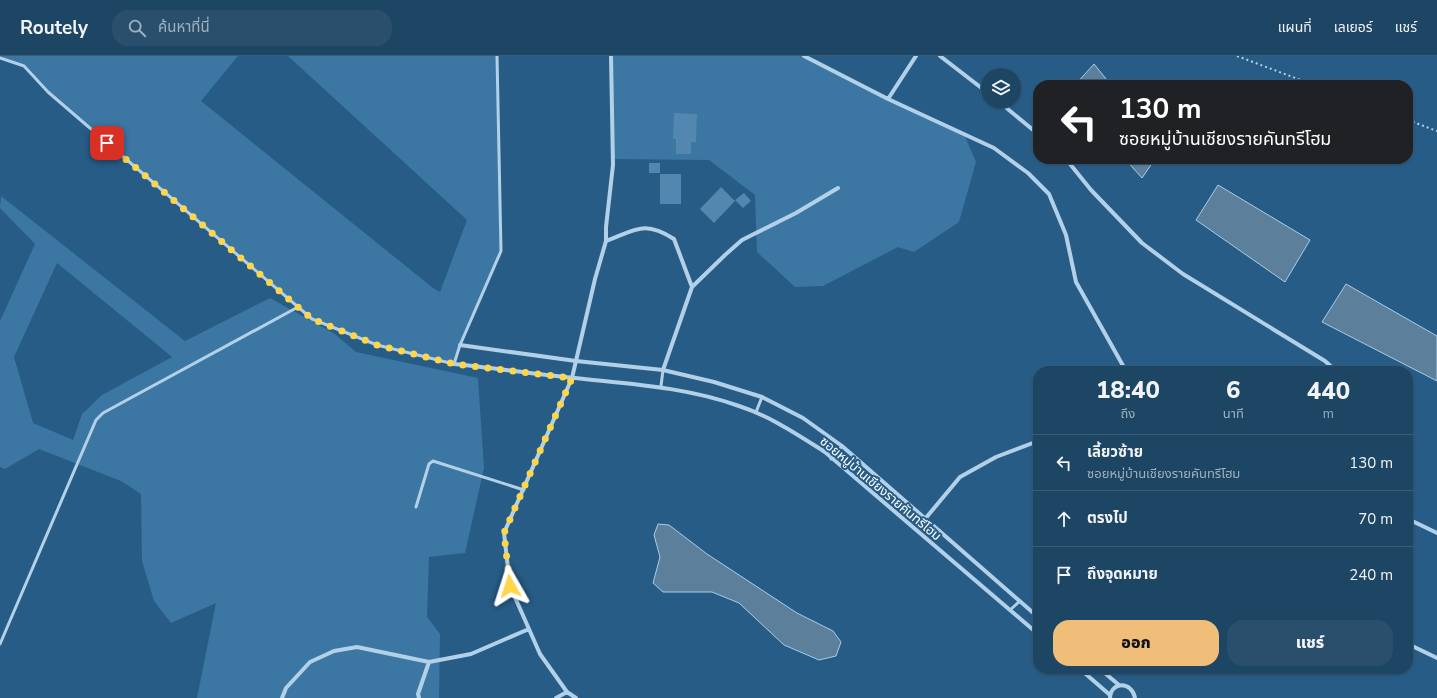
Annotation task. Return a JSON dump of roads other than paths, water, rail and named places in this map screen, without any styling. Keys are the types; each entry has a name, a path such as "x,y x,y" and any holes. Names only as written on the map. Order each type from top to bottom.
{"street":[{"path":"576,698 567,692 540,654 510,586 504,533 572,378 595,279 606,241 606,227 613,165 611,56"},
{"path":"804,56 888,99 994,148 1028,173 1049,194 1066,235 1076,282 1123,366"},
{"path":"888,99 916,56"},
{"path":"940,56 981,88"},
{"path":"1006,108 1033,130"},
{"path":"1070,164 1091,190 1142,243 1183,274 1325,361 1330,366"},
{"path":"663,370 692,287 742,240 796,213 838,188"},
{"path":"606,241 643,227 664,233 674,239 692,287"},
{"path":"460,345 663,370 714,382 762,397 803,418 842,446 1033,613"},
{"name":"ซอยหมู่บ้านเชียงรายคันทรีโฮม","path":"454,364 572,378 661,386 739,405 756,412 794,432 825,452 831,459 1033,630"},
{"path":"925,518 960,477 996,457 1033,442"},
{"path":"1413,521 1437,533"},
{"path":"282,698 286,688 310,662 334,651 357,647 429,662 471,654 530,629"},
{"path":"1413,646 1437,658"},
{"path":"419,698 418,694 429,662"},
{"path":"1086,674 1110,696 1115,687 1120,685"},
{"path":"1106,674 1120,685 1131,688 1134,692 1135,698"},
{"path":"556,698 567,692"}],"lane":[{"path":"0,58 24,66 48,92 312,319 377,345 454,364 460,345 501,251 497,56"},
{"path":"0,644 96,420 103,413 298,307"},
{"path":"661,386 663,370"},
{"path":"756,412 762,397"},
{"path":"831,459 842,446"},
{"path":"416,507 429,464 433,461 524,490"},
{"path":"1010,610 1020,601"}]}
